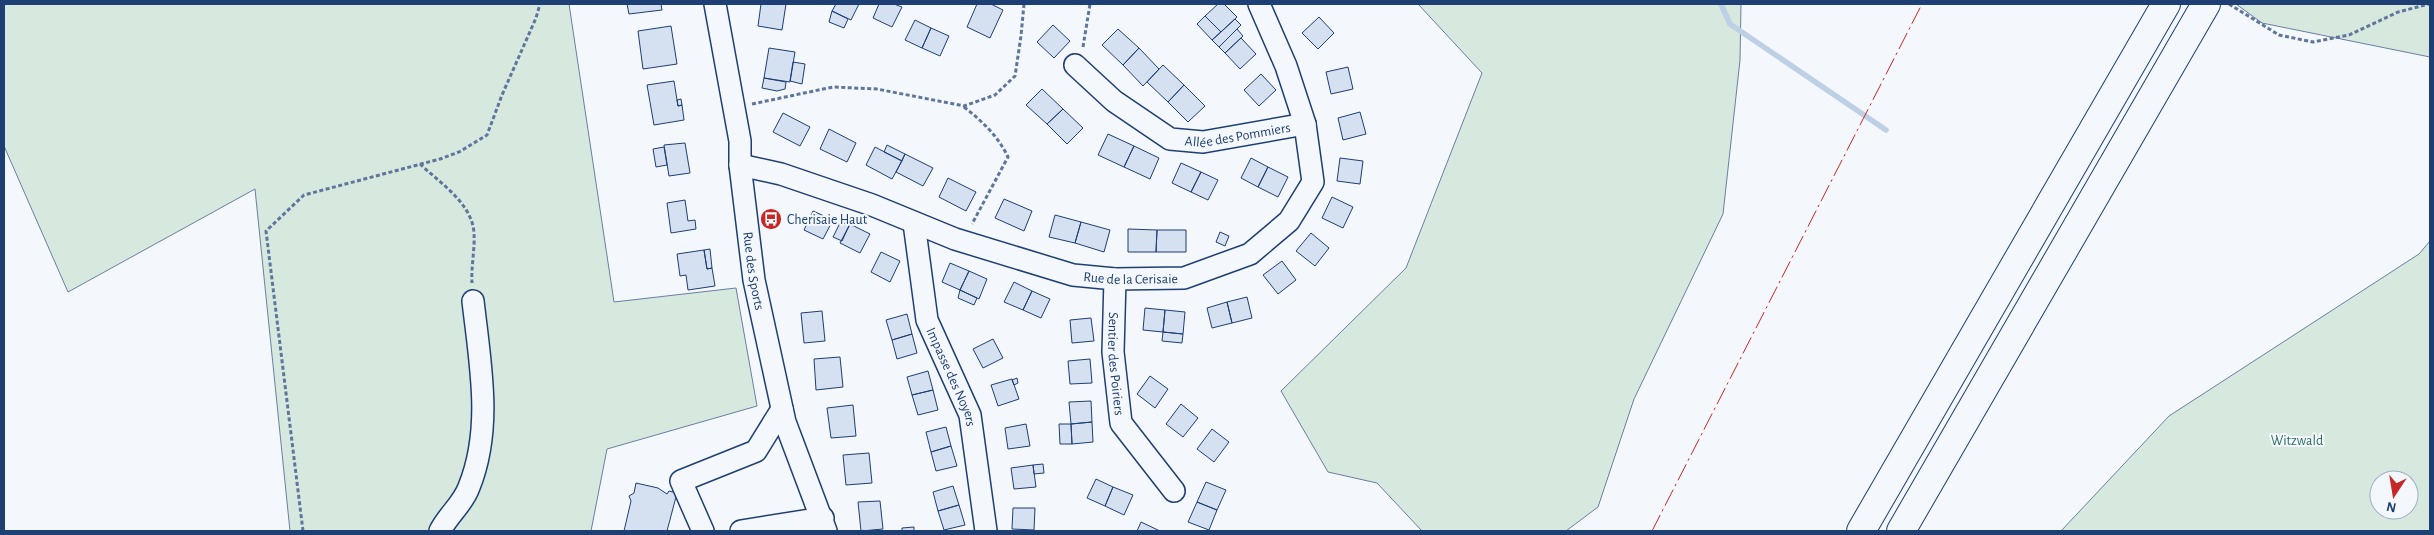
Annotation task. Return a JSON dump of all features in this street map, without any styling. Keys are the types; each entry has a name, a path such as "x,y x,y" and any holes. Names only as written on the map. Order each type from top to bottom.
{"highway":[{"path":"1861,531 2166,4"},
{"path":"1901,531 2206,4"}],"street":[{"name":"Rue des Sports","path":"715,4 740,141 740,165 754,280 782,409 825,525"},
{"name":"Rue de la Cerisaie","path":"740,165 781,174 872,205 955,239 1073,276 1115,279 1184,278 1250,254 1289,221 1313,182 1305,124 1286,66 1259,4"},
{"name":"Allée des Pommiers","path":"1075,65 1114,101 1170,139 1203,142 1305,124"},
{"name":"Impasse des Noyers","path":"914,223 927,320 970,415 986,531"},
{"name":"Sentier des Poiriers","path":"1115,279 1113,352 1121,423 1174,491"},
{"path":"440,531 469,489 482,447 484,420 481,362 473,301"},
{"path":"703,531 680,481 756,451 782,409"},
{"path":"741,531 825,525"}],"path":[{"path":"303,531 266,231 304,195 459,152 487,135 502,95 536,18 540,4"},
{"path":"734,108 833,87 877,89 964,106 995,96 1015,76 1022,36 1024,4"},
{"path":"1075,65 1081,58 1090,4"},
{"path":"2229,4 2279,35 2313,42 2349,34 2398,12 2428,4"},
{"path":"955,239 970,226 1008,157 1000,142 964,106"},
{"path":"420,164 468,212 474,232 471,268 473,301"}],"green space":[{"path":"4,4 569,4 614,302 736,288 757,406 607,449 591,531 290,531 255,189 68,292 4,146"},
{"path":"1418,4 1741,4 1740,60 1723,214 1634,399 1598,507 1566,531 1422,531 1377,483 1328,472 1281,391 1406,268 1482,73"},
{"path":"2236,4 2430,4 2430,57 2262,23"},
{"name":"Witzwald","path":"2430,241 2430,531 2061,531 2169,416 2419,254"}],"building":[{"path":"627,4 661,4 662,10 629,14"},
{"path":"761,4 786,4 782,30 758,26"},
{"path":"836,4 859,4 851,20 832,11"},
{"path":"879,4 894,4 902,7 892,27 873,18"},
{"path":"977,4 991,4 1003,10 990,38 967,27"},
{"path":"1218,4 1224,4 1237,17 1221,32 1205,16"},
{"path":"832,11 848,19 844,28 829,22"},
{"path":"1205,16 1221,32 1212,40 1197,24"},
{"path":"1319,17 1334,33 1318,49 1302,33"},
{"path":"1235,19 1241,25 1219,47 1212,40"},
{"path":"915,20 931,28 922,48 905,40"},
{"path":"1053,25 1070,41 1054,58 1037,42"},
{"path":"671,26 677,64 643,69 638,31"},
{"path":"931,28 949,36 940,56 922,48"},
{"path":"1118,29 1139,48 1123,65 1102,45"},
{"path":"1237,29 1243,36 1225,53 1219,47"},
{"path":"1241,38 1256,54 1240,69 1225,53"},
{"path":"769,48 795,52 790,82 764,78"},
{"path":"1139,48 1159,69 1143,86 1123,65"},
{"path":"793,62 805,64 802,84 790,81"},
{"path":"1163,65 1184,85 1168,102 1147,82"},
{"path":"1348,67 1353,89 1331,94 1326,72"},
{"path":"1261,74 1276,90 1259,106 1244,90"},
{"path":"764,78 786,82 785,89 777,91 762,88"},
{"path":"674,81 678,106 682,105 684,120 654,125 647,85"},
{"path":"1184,85 1205,106 1188,122 1168,102"},
{"path":"1042,89 1063,109 1047,124 1026,105"},
{"path":"681,99 682,105 678,106 677,100"},
{"path":"1063,109 1083,128 1067,144 1047,124"},
{"path":"1360,112 1366,134 1343,140 1338,118"},
{"path":"783,113 810,127 800,146 773,132"},
{"path":"829,129 856,143 847,162 820,149"},
{"path":"1108,134 1134,146 1124,167 1098,155"},
{"path":"685,143 690,173 669,176 664,145"},
{"path":"887,145 905,154 902,161 884,152"},
{"path":"1134,146 1159,158 1150,179 1124,167"},
{"path":"664,147 667,165 656,167 653,149"},
{"path":"875,147 902,161 892,179 866,165"},
{"path":"905,154 933,168 923,186 896,172"},
{"path":"1251,158 1268,167 1258,187 1241,178"},
{"path":"1340,158 1363,161 1360,184 1337,181"},
{"path":"1181,163 1201,172 1191,192 1172,183"},
{"path":"1268,167 1288,177 1278,197 1258,187"},
{"path":"1201,172 1218,180 1208,200 1191,192"},
{"path":"948,178 976,192 966,211 939,197"},
{"path":"1332,197 1353,207 1343,228 1322,218"},
{"path":"1004,199 1032,211 1024,231 995,218"},
{"path":"685,200 688,221 695,220 696,229 671,233 667,203"},
{"path":"813,211 833,220 823,239 804,230"},
{"path":"1055,215 1081,222 1075,243 1049,237"},
{"path":"841,221 849,226 842,241 833,237"},
{"path":"1081,222 1110,230 1104,252 1075,243"},
{"path":"850,224 870,234 860,253 840,243"},
{"path":"1128,229 1157,230 1156,252 1128,252"},
{"path":"1157,230 1186,230 1186,252 1156,252"},
{"path":"1220,232 1229,236 1225,246 1216,242"},
{"path":"1311,233 1329,248 1315,266 1296,251"},
{"path":"710,249 712,268 707,269 704,250"},
{"path":"704,250 707,269 712,268 715,286 688,290 686,275 680,276 677,254"},
{"path":"881,252 900,261 890,282 871,272"},
{"path":"1282,261 1296,280 1278,294 1263,275"},
{"path":"950,263 969,271 960,290 942,282"},
{"path":"969,271 987,279 979,299 960,290"},
{"path":"1014,282 1032,291 1023,310 1004,302"},
{"path":"960,290 977,298 974,305 958,298"},
{"path":"1032,291 1050,299 1041,318 1023,310"},
{"path":"1247,297 1252,318 1232,323 1227,302"},
{"path":"1227,302 1232,323 1212,328 1207,308"},
{"path":"1145,308 1165,310 1163,332 1143,330"},
{"path":"1165,310 1185,312 1183,334 1163,332"},
{"path":"822,311 825,341 804,343 801,313"},
{"path":"907,314 912,334 892,340 886,320"},
{"path":"1091,318 1094,341 1072,343 1070,320"},
{"path":"1163,332 1183,334 1182,343 1162,341"},
{"path":"912,334 917,353 897,359 892,340"},
{"path":"993,339 1003,358 983,368 973,349"},
{"path":"840,357 843,387 816,390 814,359"},
{"path":"1090,359 1092,383 1070,384 1068,361"},
{"path":"928,371 933,390 912,395 907,377"},
{"path":"1150,376 1168,389 1155,408 1137,394"},
{"path":"1017,378 1018,383 1014,385 1012,380"},
{"path":"1012,379 1019,399 998,406 991,385"},
{"path":"933,390 938,410 918,415 912,395"},
{"path":"1091,401 1092,422 1071,424 1069,402"},
{"path":"1181,404 1198,418 1183,437 1166,424"},
{"path":"853,405 856,436 831,438 827,408"},
{"path":"1092,422 1093,442 1072,444 1071,424"},
{"path":"1026,424 1030,446 1008,449 1005,428"},
{"path":"1059,424 1071,424 1072,444 1060,444"},
{"path":"946,427 951,446 931,452 926,432"},
{"path":"1212,429 1229,442 1214,462 1197,449"},
{"path":"951,446 957,466 936,471 931,452"},
{"path":"869,453 872,483 846,485 843,455"},
{"path":"1043,464 1044,473 1034,474 1033,465"},
{"path":"1033,465 1036,487 1014,489 1011,468"},
{"path":"1096,479 1113,487 1105,506 1087,498"},
{"path":"1206,482 1226,490 1217,510 1197,502"},
{"path":"636,483 658,488 667,494 669,491 677,493 667,531 624,531 631,501 629,496 634,493"},
{"path":"953,486 959,505 938,511 933,492"},
{"path":"1113,487 1133,495 1124,515 1105,506"},
{"path":"880,501 883,529 861,531 858,502"},
{"path":"1197,502 1217,510 1209,530 1188,522"},
{"path":"959,505 965,525 944,530 938,511"},
{"path":"1013,508 1035,508 1034,530 1012,529"},
{"path":"1141,522 1160,531 1137,531"},
{"path":"914,527 914,531 902,531 902,528"}],"waterway":[{"path":"1721,4 1730,24 1886,130"}],"power":[{"path":"1652,531 1922,4"}],"place":[{"name":"Cherisaie Haut","path":"771,219"}]}
